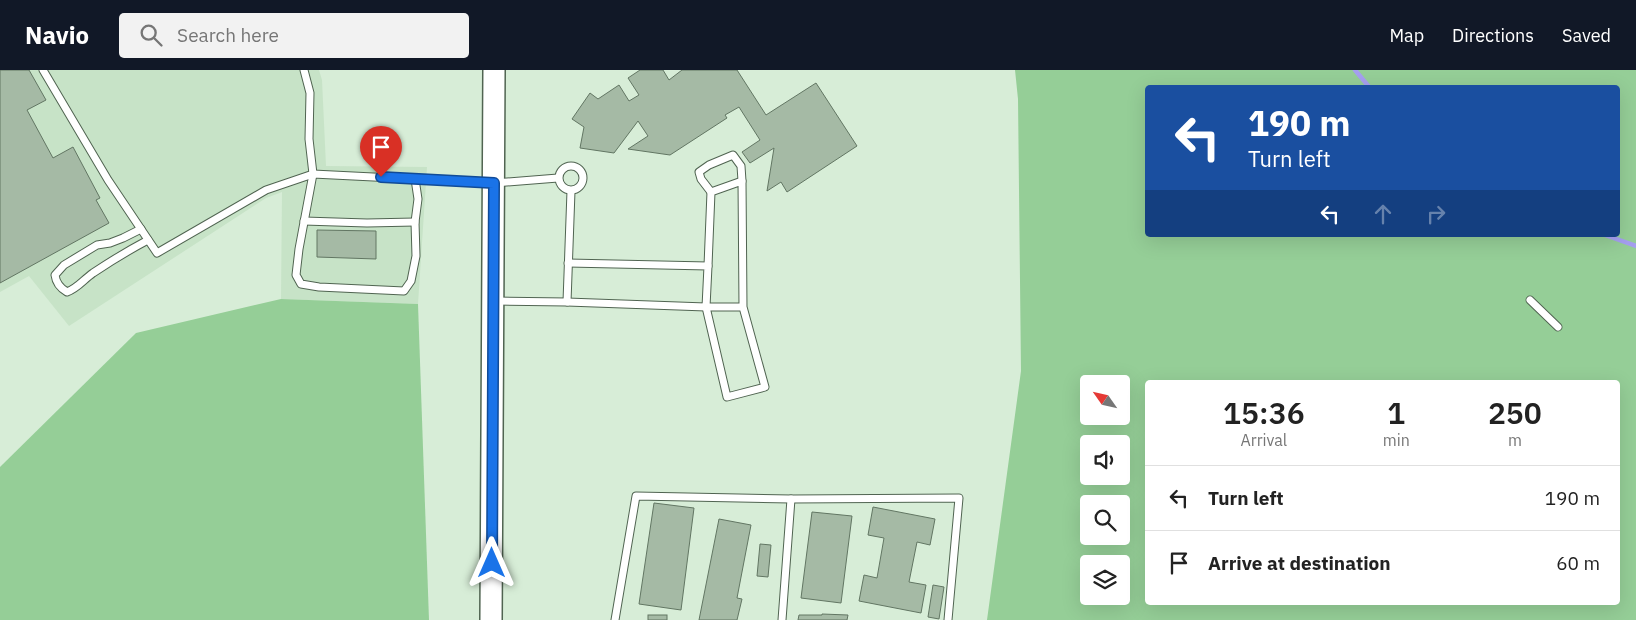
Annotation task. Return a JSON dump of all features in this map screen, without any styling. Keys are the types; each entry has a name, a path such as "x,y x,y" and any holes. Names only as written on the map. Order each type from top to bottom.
{"main road":[{"path":"492,620 494,70"}],"lane":[{"path":"43,70 108,180 157,253 266,190 313,174 494,183 558,178"},
{"path":"304,70 310,93 309,138 313,174 298,249 296,275 301,284 320,287 404,291 411,281 416,256 415,222 418,198 415,179"},
{"path":"733,155 741,166 742,181 743,307 765,387 727,397 706,307 710,192 701,179 699,172 709,165 733,155"},
{"path":"572,165 581,170 584,179 580,188 571,191 562,187 558,178 562,169 572,165"},
{"path":"710,192 742,181"},
{"path":"567,302 571,191"},
{"path":"304,221 415,222"},
{"path":"141,229 123,238 97,245 64,265 55,275 55,281 67,292 76,289 89,276 120,254 148,240"},
{"path":"568,263 708,266"},
{"path":"1530,300 1558,327"},
{"path":"494,301 743,307"},
{"path":"615,620 636,496 959,498 948,620"},
{"path":"782,620 791,498"}],"shaded area":[{"path":"0,70 319,70 322,80 326,166 427,167 418,304 281,299 282,192 266,198 69,326 29,276 0,292"}],"green space":[{"path":"1015,70 1636,70 1636,620 987,620 1021,371 1018,99"},
{"path":"281,299 418,304 429,620 0,620 0,467 136,333"}],"building":[{"path":"0,70 29,70 46,100 27,110 53,158 73,147 100,198 96,200 109,223 0,283"},
{"path":"640,70 663,70 669,80 682,70 737,70 766,115 816,83 857,146 787,192 781,182 767,191 774,148 750,163 742,152 760,140 739,107 725,115 727,118 670,155 628,149 648,136 638,121 614,153 580,148 584,127 572,119 590,93 598,99 619,85 629,101 639,95 628,78"},
{"path":"317,230 376,231 376,259 317,257"},
{"path":"654,503 694,508 681,610 639,604"},
{"path":"873,507 935,519 930,545 917,542 909,582 926,585 921,613 859,601 864,575 877,578 884,538 868,535"},
{"path":"812,512 852,516 841,603 801,598"},
{"path":"719,519 751,525 737,598 742,599 737,620 699,620"},
{"path":"760,544 771,545 768,577 757,576"},
{"path":"933,585 944,587 939,619 928,617"},
{"path":"648,615 667,615 667,620 648,620"},
{"path":"799,615 848,615 847,620 798,620"}],"waterway":[{"path":"1355,70 1368,85"},
{"path":"1611,237 1636,246"}],"route":[{"path":"381,177 494,183 492,563"}]}
